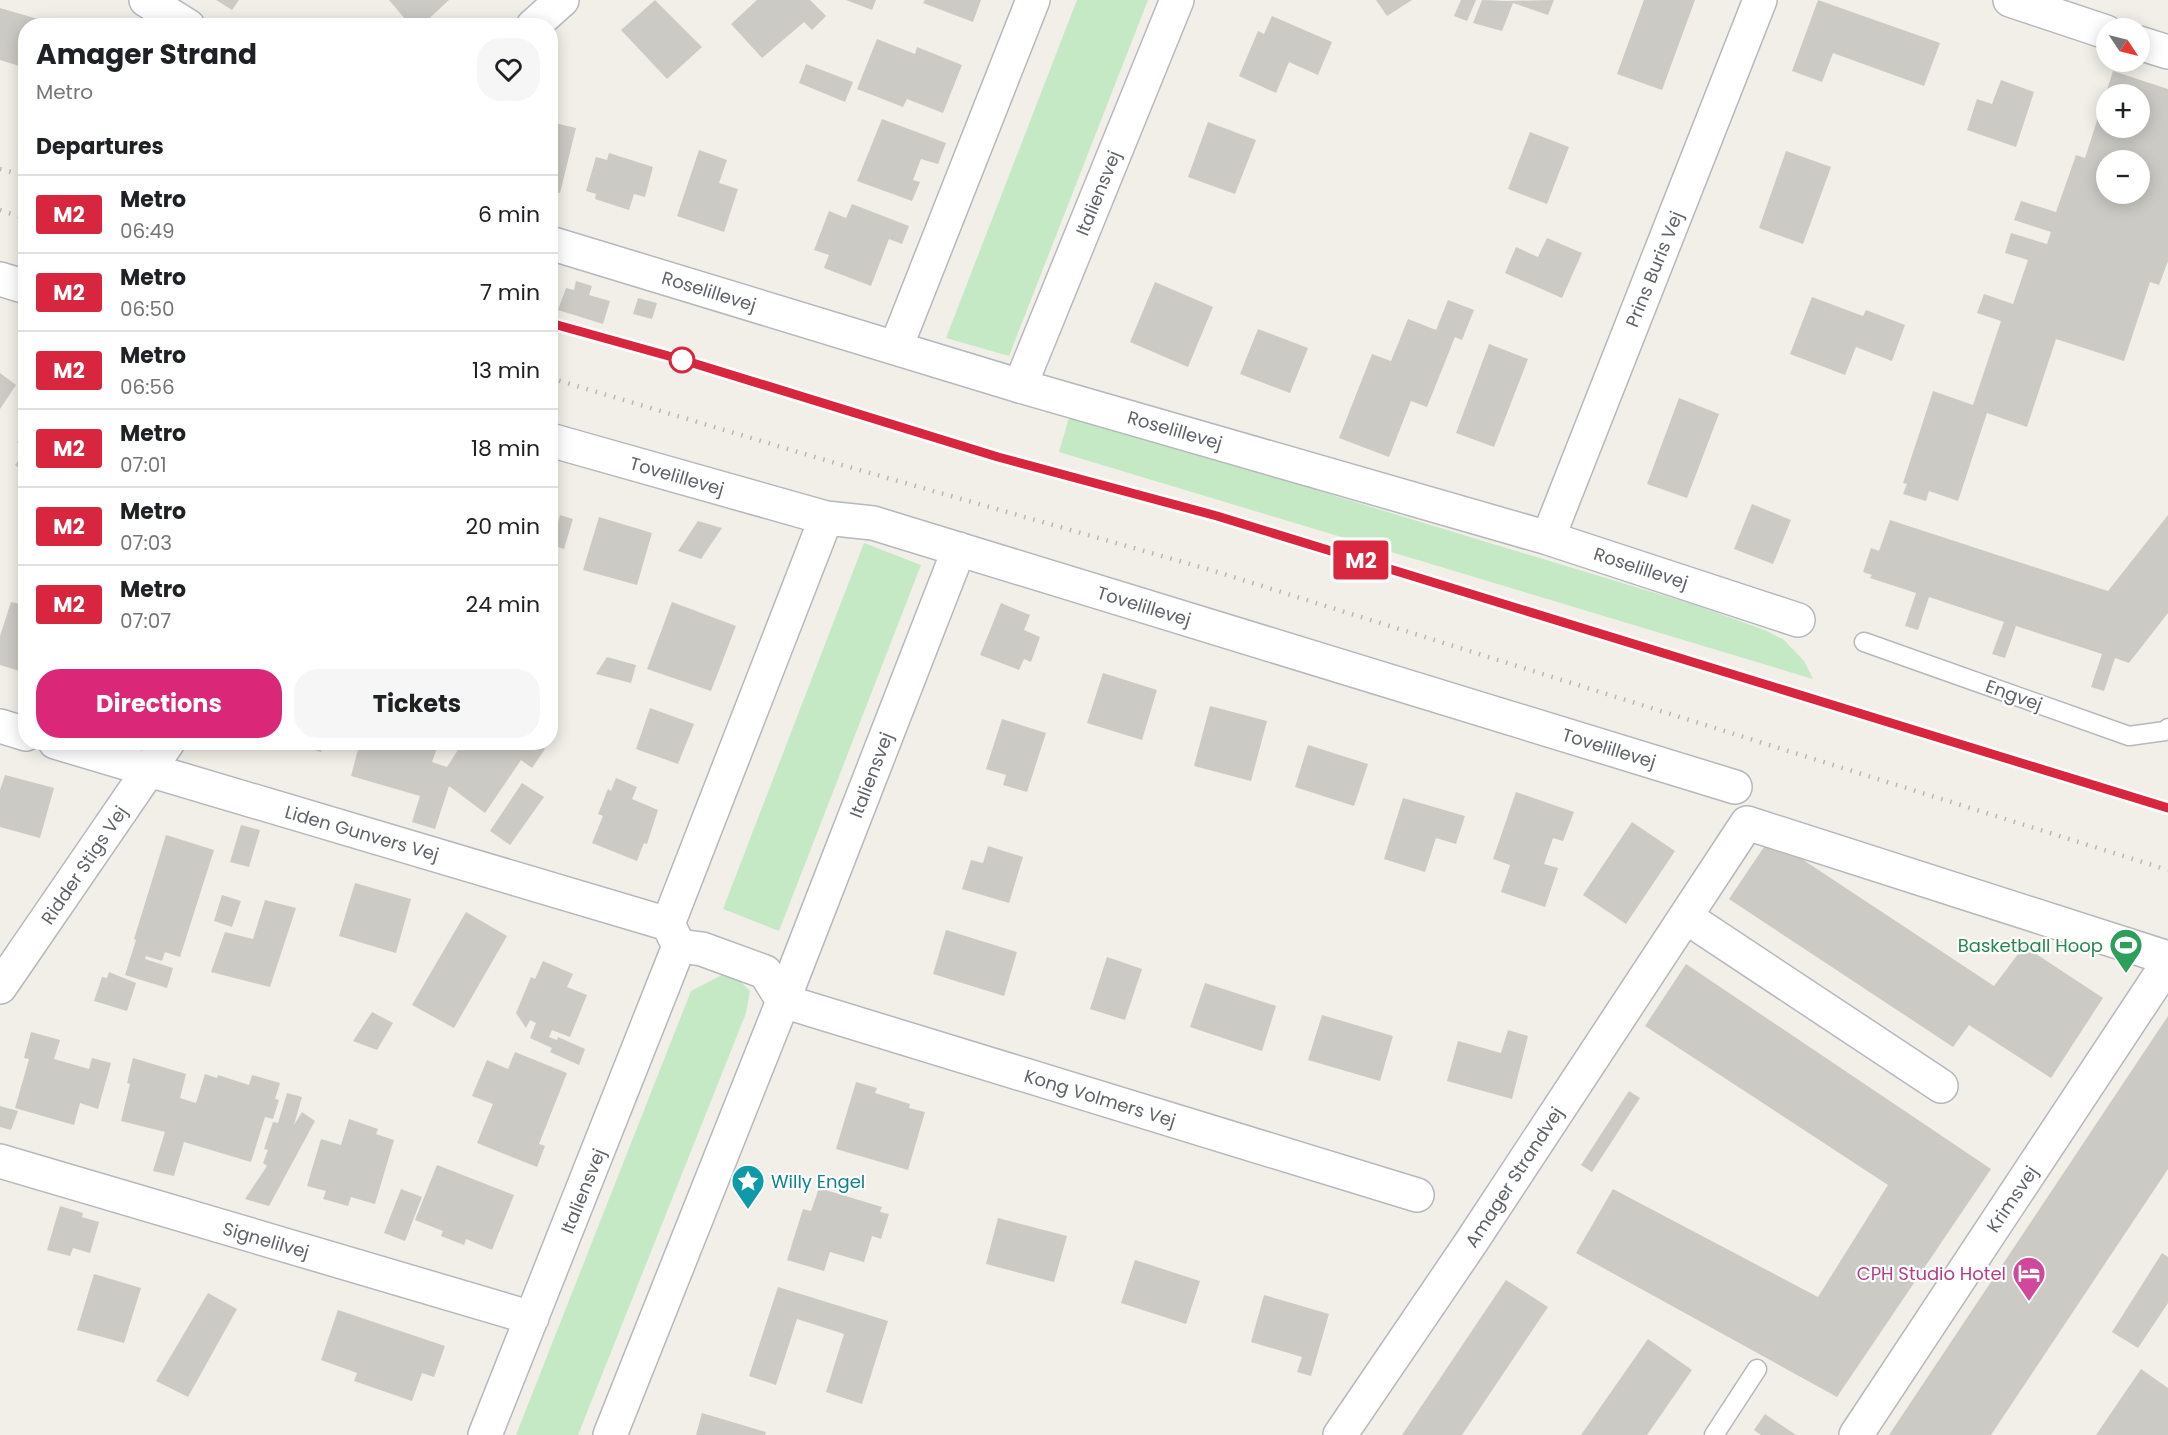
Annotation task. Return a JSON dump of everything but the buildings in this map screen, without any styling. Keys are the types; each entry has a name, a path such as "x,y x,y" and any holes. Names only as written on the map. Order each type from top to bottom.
{"street":[{"path":"146,0 175,18"},
{"path":"542,18 562,0"},
{"path":"896,347 1033,0"},
{"name":"Italiensvej","path":"1020,386 1177,0"},
{"name":"Prins Buris Vej","path":"1548,538 1760,0"},
{"path":"2010,0 2096,29"},
{"path":"2150,46 2168,52"},
{"name":"Roselillevej","path":"558,245 1020,386 1548,538 1798,620"},
{"path":"0,279 18,285"},
{"name":"Tovelillevej","path":"558,442 826,518 873,523 1735,787"},
{"name":"Italiensvej","path":"485,1435 532,1318 826,518"},
{"name":"Italiensvej","path":"610,1435 783,1001 959,549"},
{"path":"0,726 18,732"},
{"name":"Liden Gunvers Vej","path":"82,750 674,935"},
{"name":"Ridder Stigs Vej","path":"0,987 163,750"},
{"name":"Amager Strandvej","path":"1340,1435 1470,1244 1747,823 2168,958"},
{"path":"1686,917 1941,1086"},
{"path":"674,935 702,949 765,972 783,1001"},
{"name":"Krimsvej","path":"1856,1435 2168,963"},
{"name":"Kong Volmers Vej","path":"783,1001 1417,1195"},
{"name":"Signelilvej","path":"0,1161 532,1318"}],"lane":[{"name":"Engvej","path":"1864,642 2129,736 2167,730"},
{"path":"1716,1434 1757,1369"}],"green space":[{"path":"1077,0 1148,0 1009,356 946,338"},
{"path":"1072,407 1335,496 1698,606 1767,631 1784,640 1804,661 1813,679 1059,452"},
{"path":"864,543 921,565 779,931 723,909"},
{"path":"722,975 737,978 750,991 746,1013 578,1435 516,1435 691,991"}],"railway":[{"path":"0,169 18,174"},
{"path":"0,210 18,216"},
{"path":"558,325 683,360 998,457 1217,516 2168,808"},
{"path":"558,380 835,463 1211,570 2168,870"}],"metro line":[{"name":"M2","path":"558,325 683,360 998,457 1217,516 2168,808"}],"place":[{"name":"Basketball Hoop","path":"2126,974"},
{"name":"Willy Engel","path":"748,1210"},
{"name":"CPH Studio Hotel","path":"2029,1302"}]}
